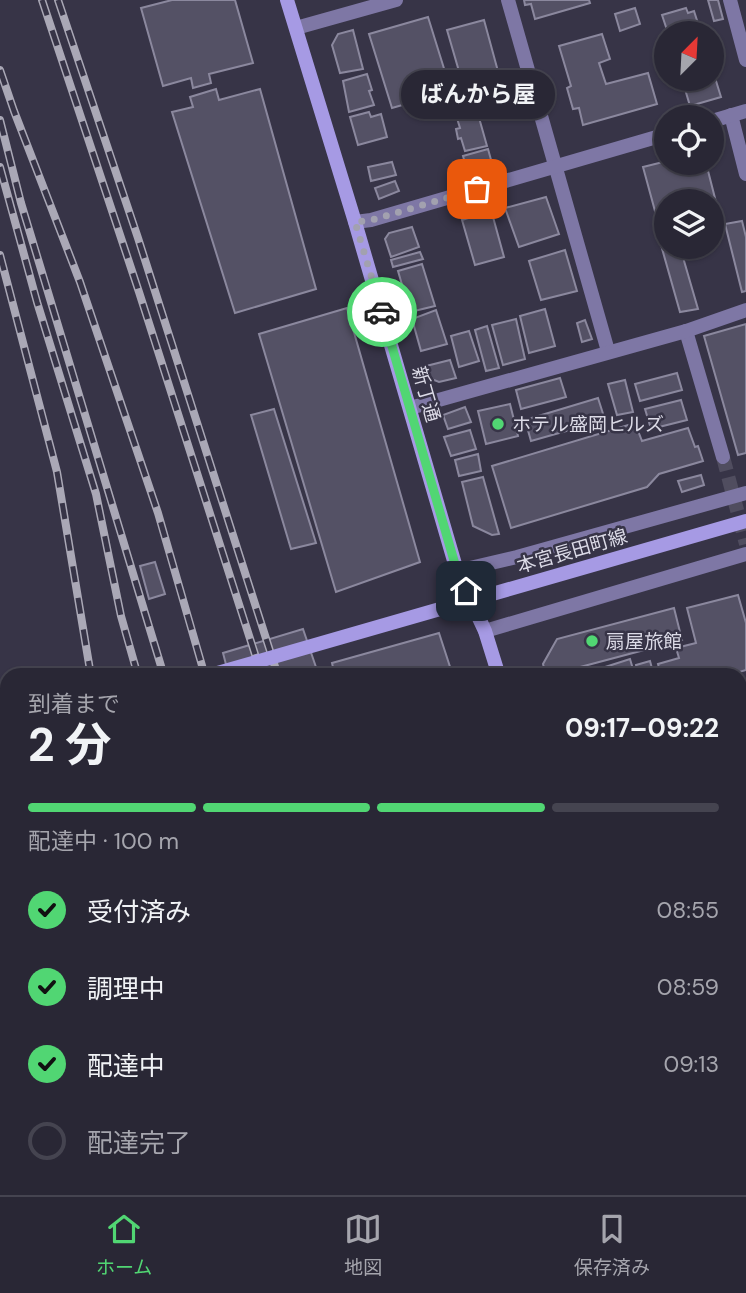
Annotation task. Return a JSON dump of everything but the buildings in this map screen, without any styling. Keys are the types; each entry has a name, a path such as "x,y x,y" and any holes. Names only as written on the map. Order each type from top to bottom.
{"street":[{"name":"新丁通","path":"287,0 457,571 485,631 497,668"},
{"path":"296,28 396,0"},
{"path":"508,0 608,351"},
{"path":"730,0 746,60"},
{"path":"724,117 746,110"},
{"path":"731,115 746,174"},
{"path":"355,222 372,220 654,138"},
{"path":"410,408 686,331 746,310"},
{"path":"686,331 723,457"},
{"path":"457,571 517,557 746,493"},
{"name":"本宮長田町線","path":"236,668 746,521"},
{"path":"485,631 746,554"}],"tunnel":[{"path":"723,457 746,544"}],"railway":[{"path":"42,0 259,668"},
{"path":"58,0 138,238 275,668"},
{"path":"0,70 80,282 158,513 203,668"},
{"path":"0,120 21,203 162,668"},
{"path":"0,167 37,302 96,494 121,616 136,668"},
{"path":"0,255 57,472 90,668"}],"way so far":[{"path":"382,312 355,222 372,220 477,189"}],"place":[{"name":"ばんから屋","path":"477,189"},
{"name":"ホテル盛岡ヒルズ","path":"498,424"},
{"name":"扇屋旅館","path":"592,641"}],"route":[{"path":"382,312 457,571 466,591"}]}
